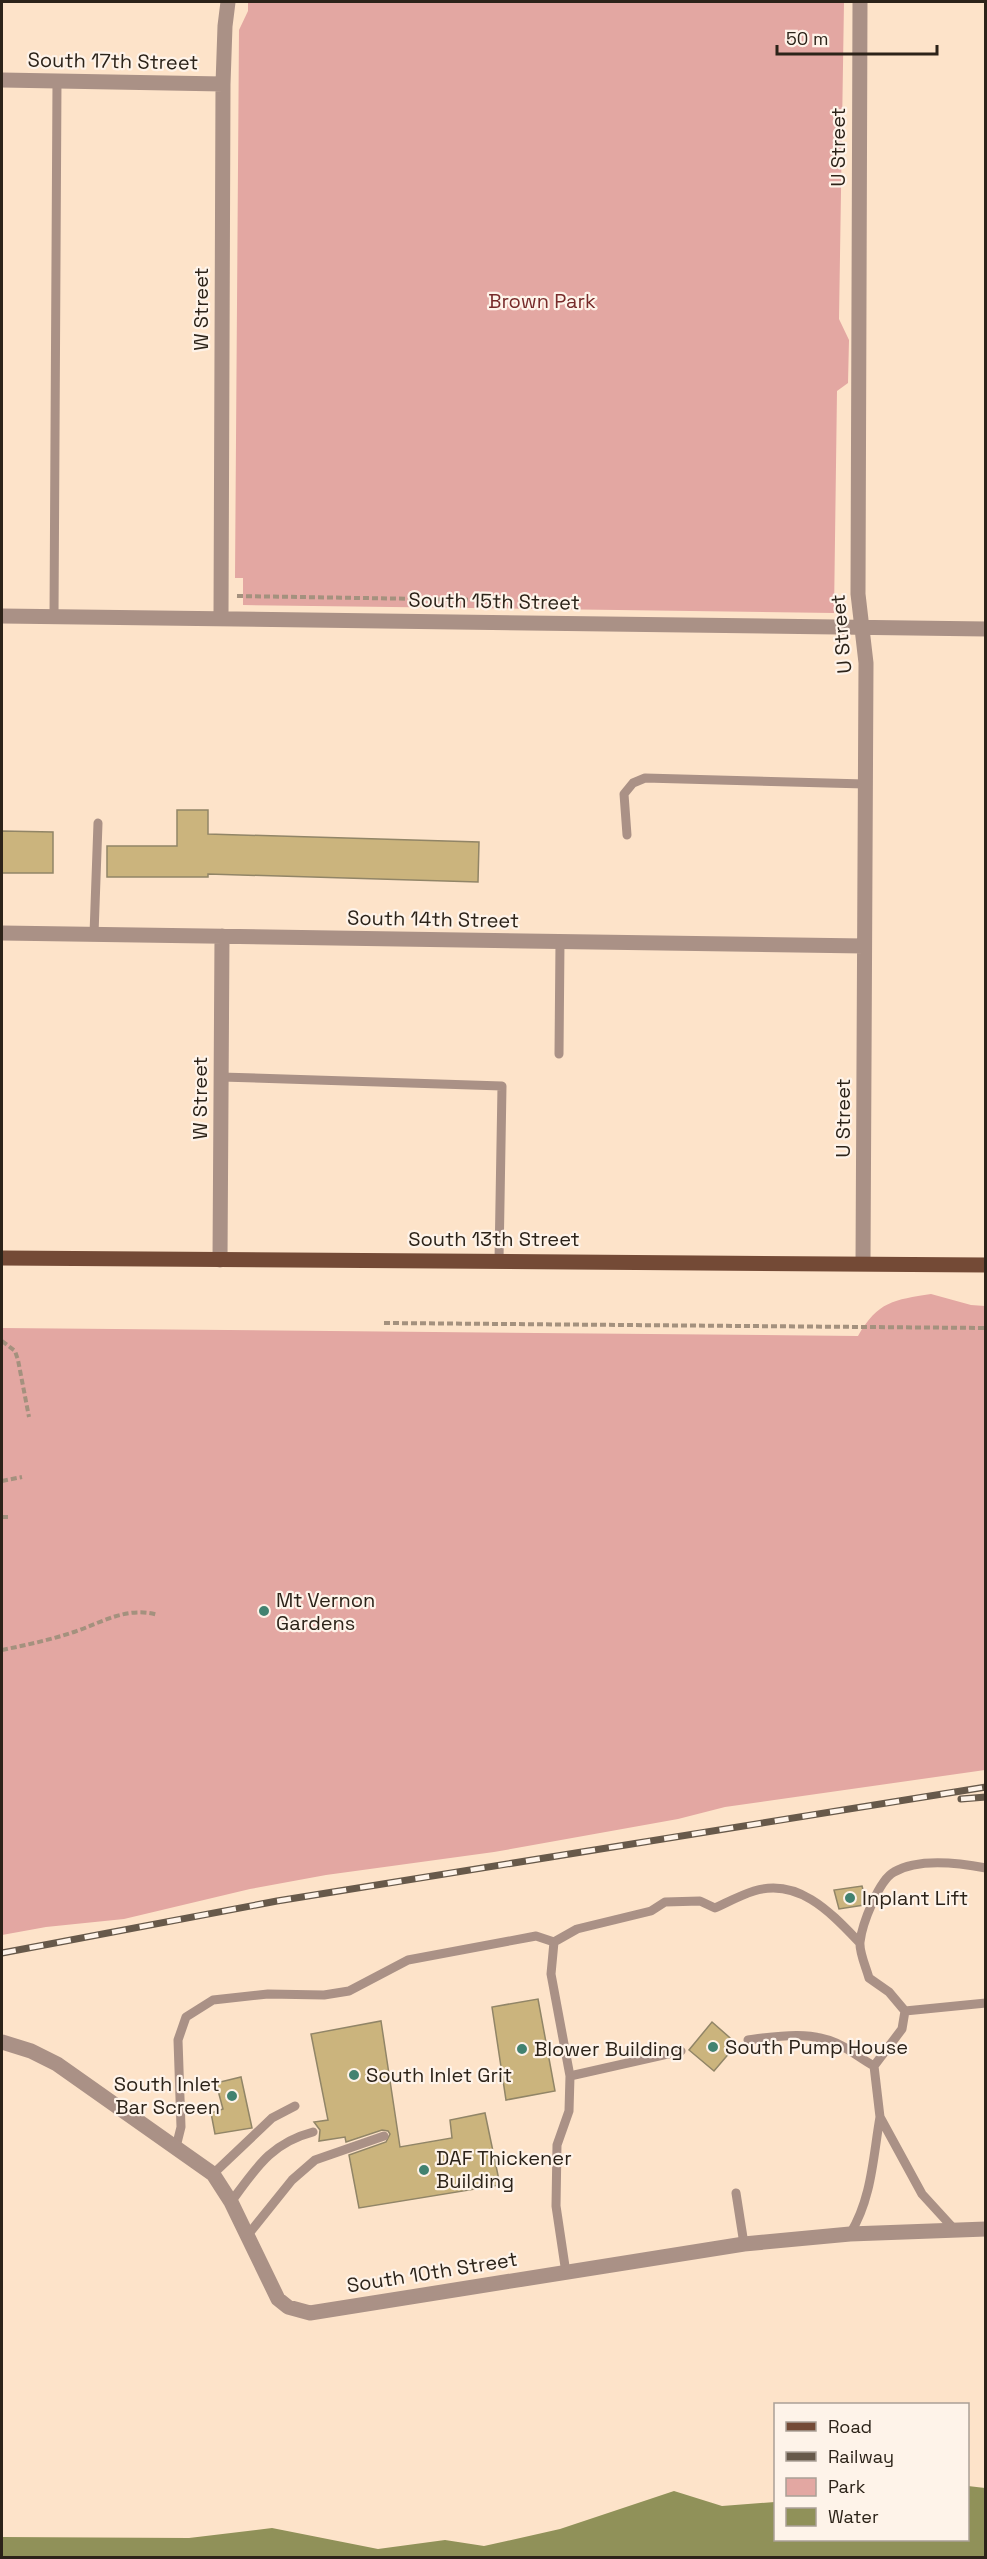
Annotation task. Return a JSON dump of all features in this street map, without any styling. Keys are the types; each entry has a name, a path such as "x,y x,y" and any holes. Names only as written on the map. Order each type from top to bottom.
{"main road":[{"name":"South 13th Street","path":"2,1258 986,1265"}],"street":[{"name":"W Street","path":"221,618 223,84 228,2"},
{"name":"U Street","path":"860,2 858,594 866,663 863,1263"},
{"name":"South 17th Street","path":"2,80 223,84"},
{"name":"South 15th Street","path":"2,616 986,629"},
{"name":"South 14th Street","path":"2,933 864,946"},
{"name":"W Street","path":"220,1260 222,936"},
{"name":"South 10th Street","path":"2,2042 31,2051 57,2064 213,2174 231,2202 278,2299 298,2312 310,2313 744,2244 850,2234 986,2229"}],"lane":[{"path":"54,616 57,81"},
{"path":"627,835 624,794 633,783 645,778 865,784"},
{"path":"94,934 98,823"},
{"path":"559,1054 560,942"},
{"path":"221,1077 502,1086 499,1260"},
{"path":"860,1943 879,1888 893,1872 924,1863 965,1864 986,1868"},
{"path":"554,1942 577,1929 651,1911 665,1902 700,1901 716,1908 755,1890 780,1888 808,1896 835,1917 860,1943 869,1978 889,1992 905,2011 902,2029 874,2066 880,2117 867,2197 860,2218 850,2234"},
{"path":"176,2147 181,2127 178,2040 186,2017 213,2000 268,1994 324,1995 349,1991 408,1960 536,1935 554,1942"},
{"path":"554,1942 551,1974 570,2076 569,2111 557,2145 556,2206 566,2273"},
{"path":"905,2011 986,2003"},
{"path":"748,2040 778,2036 814,2037 840,2044 874,2066"},
{"path":"570,2076 681,2051"},
{"path":"213,2174 272,2118 295,2106"},
{"path":"880,2117 922,2194 954,2229"},
{"path":"231,2202 259,2163 276,2148 297,2136 313,2132"},
{"path":"248,2236 292,2180 315,2160 384,2136"},
{"path":"736,2193 744,2244"}],"path":[{"path":"222,596 486,600"},
{"path":"384,1323 986,1328"},
{"path":"2,1341 15,1352 18,1360 29,1418"},
{"path":"2,1481 22,1477"},
{"path":"2,1517 9,1517"},
{"path":"2,1650 76,1631 115,1615 135,1612 158,1615"}],"green space":[{"name":"Brown Park","path":"248,2 844,2 839,319 849,340 848,383 837,391 834,613 243,605 243,578 235,578 239,30 248,11"},
{"path":"931,1294 971,1305 985,1306 985,1770 725,1807 678,1819 494,1852 326,1875 250,1889 124,1919 46,1927 2,1935 2,1328 858,1336 865,1324 888,1304"}],"water":[{"path":"969,2486 985,2488 985,2557 2,2557 2,2537 189,2538 272,2528 378,2549 445,2540 484,2546 560,2529 674,2491 722,2506 774,2502 774,2541 969,2541"}],"building":[{"path":"177,810 208,810 208,834 479,842 478,882 208,874 208,877 107,877 107,846 177,846"},
{"path":"2,831 53,832 53,873 2,873"},
{"name":"Inplant Lift","path":"862,1886 866,1901 864,1905 839,1909 834,1890"},
{"name":"Blower Building","path":"538,1999 555,2091 506,2100 492,2007"},
{"path":"381,2021 400,2147 452,2138 450,2120 485,2113 500,2185 359,2208 349,2155 386,2142 390,2134 382,2130 346,2142 345,2137 319,2141 320,2130 314,2122 328,2120 311,2034"},
{"name":"South Pump House","path":"712,2022 737,2044 714,2071 689,2050"},
{"name":"South Inlet Bar Screen","path":"241,2077 252,2128 215,2134 211,2113 223,2109 216,2083"}],"railway":[{"path":"2,1953 277,1901 986,1787"},
{"path":"961,1799 986,1797"}],"place":[{"name":"Mt Vernon Gardens","path":"264,1611"},
{"name":"Inplant Lift","path":"850,1898"},
{"name":"South Pump House","path":"713,2047"},
{"name":"Blower Building","path":"522,2049"},
{"name":"South Inlet Grit","path":"354,2075"},
{"name":"South Inlet Bar Screen","path":"232,2096"},
{"name":"DAF Thickener Building","path":"424,2170"}]}
